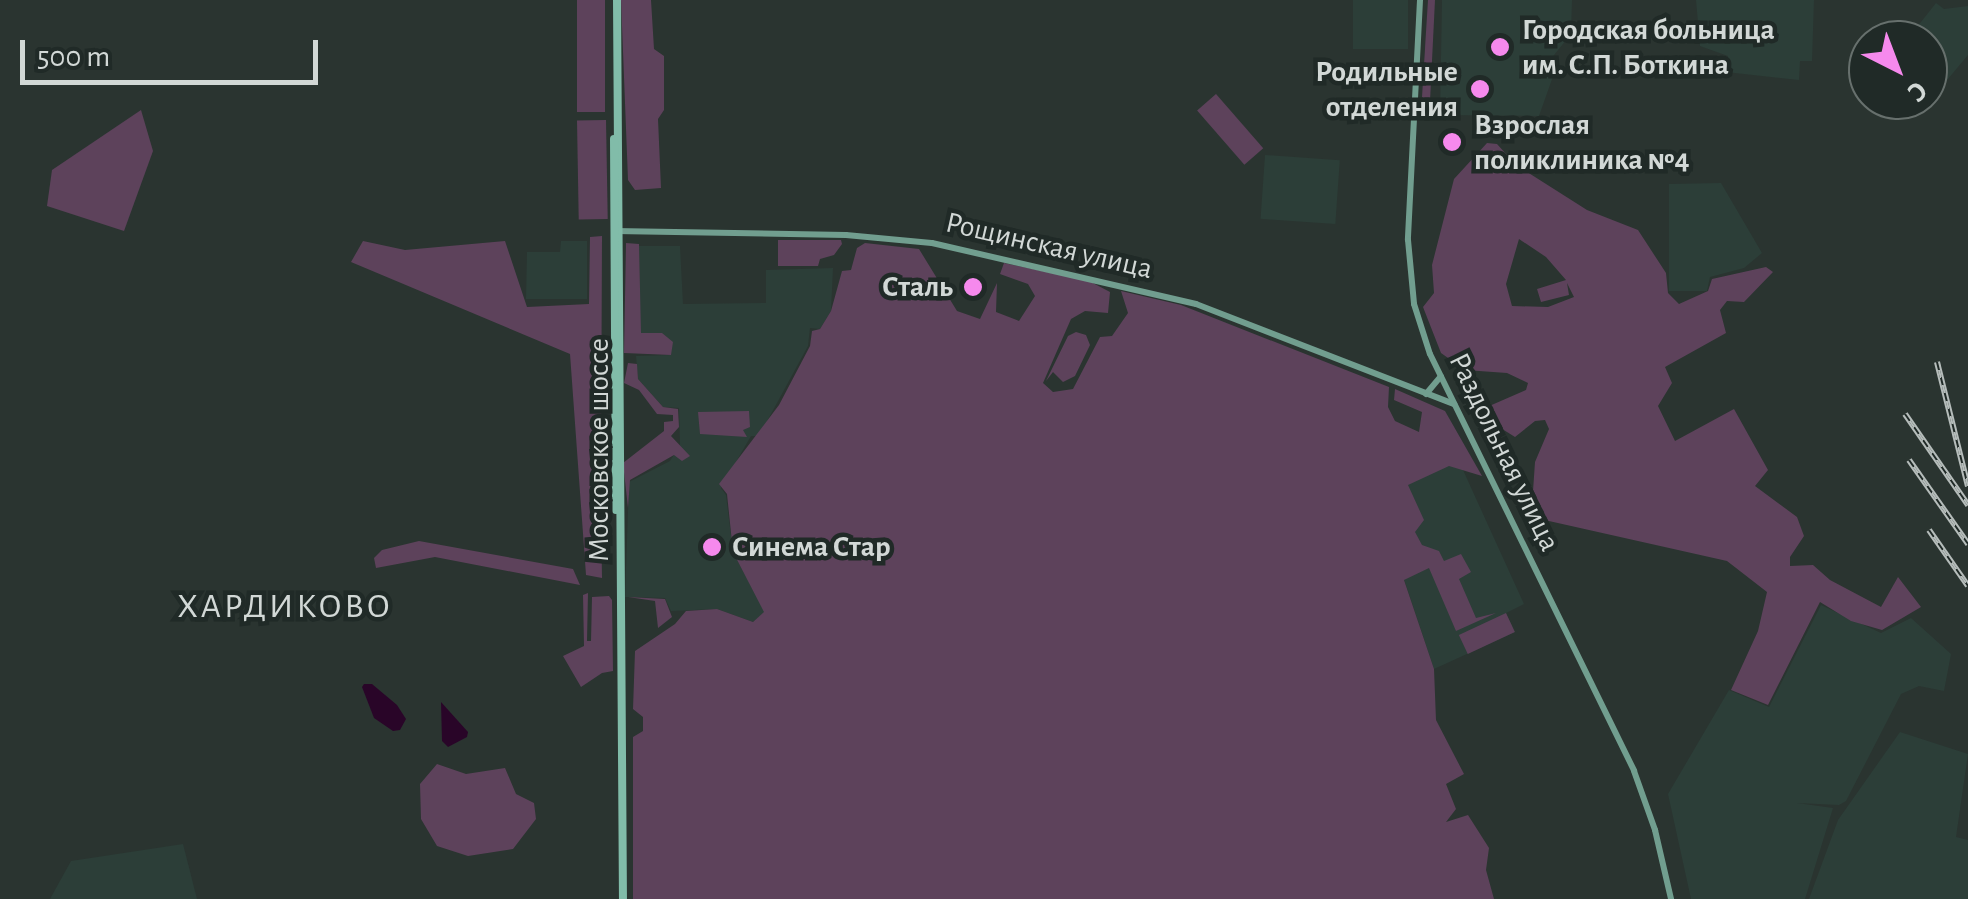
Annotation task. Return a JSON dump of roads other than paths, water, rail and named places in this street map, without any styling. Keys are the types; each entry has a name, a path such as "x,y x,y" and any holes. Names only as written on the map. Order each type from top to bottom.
{"main road":[{"name":"Московское шоссе","path":"615,0 622,899"},
{"name":"Раздольная улица","path":"1420,0 1410,280 1427,344 1634,771 1655,830 1671,899"},
{"name":"Рощинская улица","path":"618,231 846,236 932,243 1180,298 1454,404"},
{"path":"1426,394 1441,376"}],"railway":[{"path":"1937,362 1968,486"},
{"path":"1905,414 1968,505"},
{"path":"1909,460 1968,544"},
{"path":"1929,530 1968,586"}],"place":[{"name":"Городская больница им. С.П. Боткина","path":"1500,47"},
{"name":"Родильные отделения","path":"1480,89"},
{"name":"Взрослая поликлиника №4","path":"1452,142"},
{"name":"Сталь","path":"973,287"},
{"name":"Синема Стар","path":"712,547"}],"district":[{"name":"ХАРДИКОВО","path":"285,607"}]}
